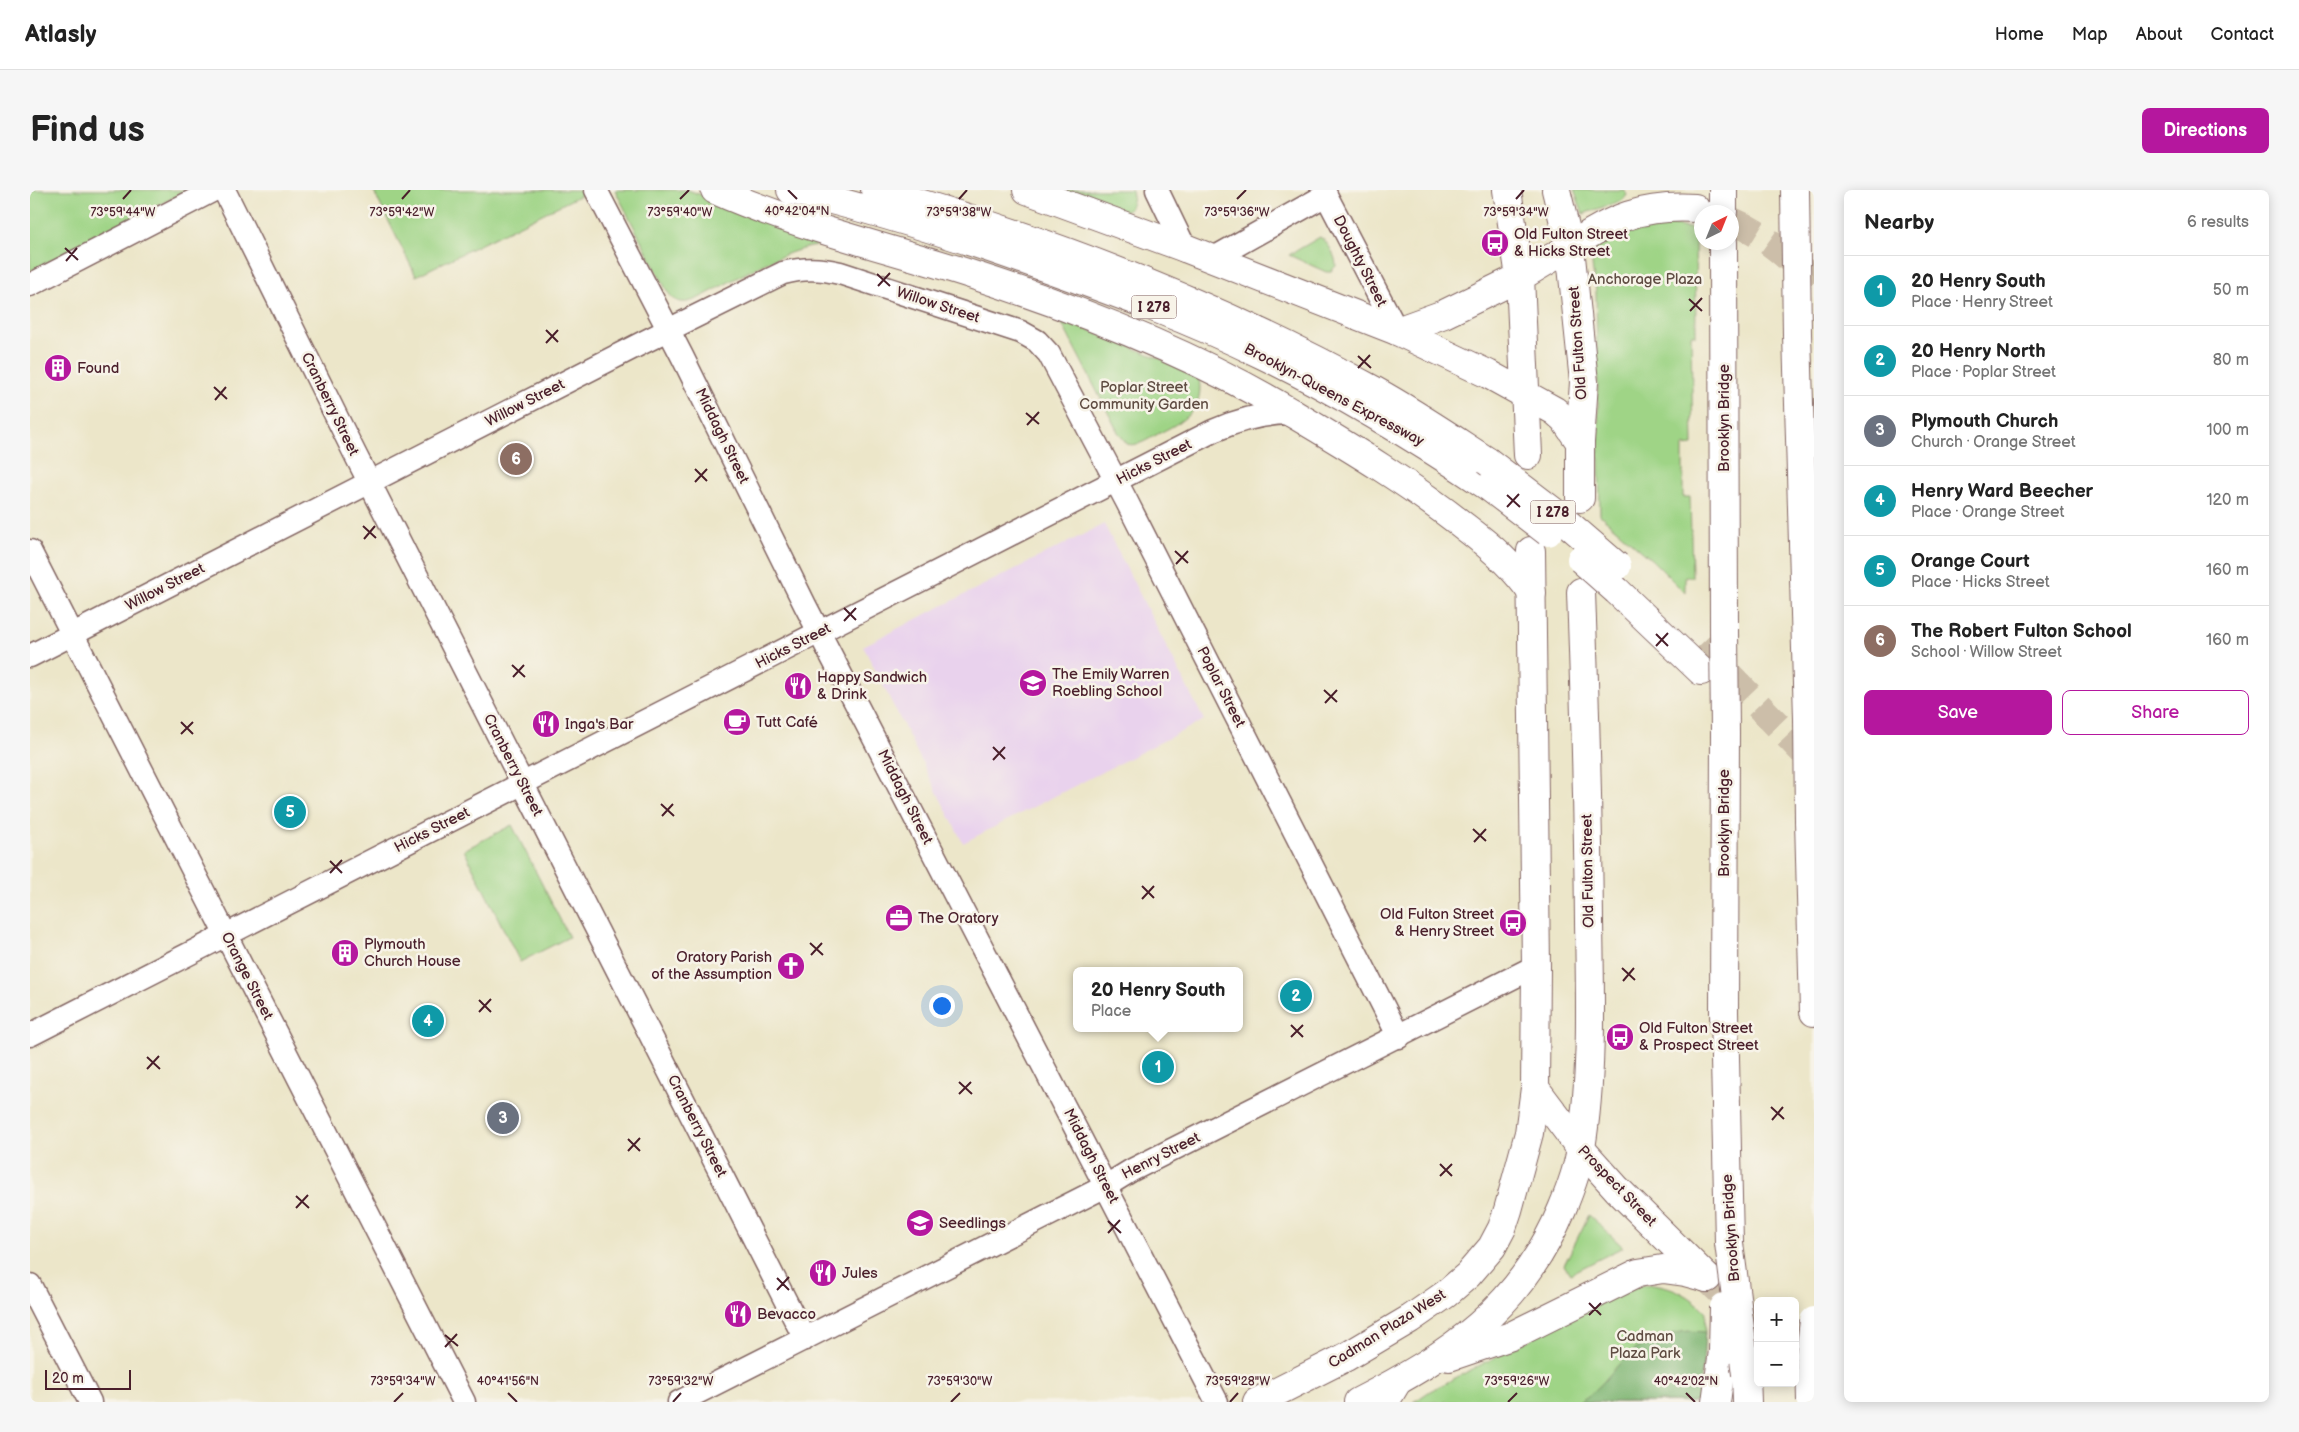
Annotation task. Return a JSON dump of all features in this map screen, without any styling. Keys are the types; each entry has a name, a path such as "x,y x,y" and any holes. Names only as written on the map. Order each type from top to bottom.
{"main road":[{"path":"715,190 802,224 974,275 1156,344 1211,369 1292,413 1384,470 1458,521 1516,572 1532,594"},
{"name":"Brooklyn-Queens Expressway","path":"792,190 870,211 996,250 1123,294 1264,356 1378,416 1482,482 1535,522 1617,578"},
{"name":"Brooklyn-Queens Expressway","path":"875,190 1026,238 1161,288 1278,340 1376,391 1487,461 1559,516 1617,578 1700,658"},
{"path":"1027,190 1186,248 1397,331 1526,394 1564,419 1580,442"},
{"path":"1507,190 1520,277 1528,456"},
{"name":"Old Fulton Street","path":"1556,190 1570,247 1584,382 1580,442 1580,498"},
{"path":"1397,331 1444,314 1520,277 1605,224 1620,217 1657,208 1695,208 1651,190"},
{"path":"1723,190 1723,205"},
{"path":"1795,190 1814,1012"},
{"name":"Brooklyn Bridge","path":"1724,250 1724,1012 1729,1243 1746,1374 1747,1402"},
{"path":"1531,551 1536,966 1535,1088"},
{"name":"Old Fulton Street","path":"1581,592 1587,746 1589,956 1588,1079 1581,1149"},
{"name":"Prospect Street","path":"1433,1362 1476,1350 1511,1336 1638,1273 1663,1270 1685,1272 1708,1278 1617,1189 1581,1149 1535,1088"},
{"name":"Cadman Plaza West","path":"1256,1402 1346,1357 1446,1294 1468,1275 1492,1247 1502,1228 1529,1133 1535,1088"},
{"path":"1358,1402 1391,1392 1433,1362 1487,1319 1520,1281 1555,1224 1576,1172 1581,1149"},
{"path":"1716,1402 1723,1351 1729,1243"},
{"path":"1811,1402 1810,1354 1814,1321"}],"street":[{"path":"30,285 214,190"},
{"name":"Cranberry Street","path":"224,190 369,483 805,1339"},
{"name":"Middagh Street","path":"596,190 820,632 1217,1402"},
{"path":"1157,190 1186,248"},
{"path":"1212,258 1327,193"},
{"name":"Doughty Street","path":"1327,193 1397,331"},
{"name":"Willow Street","path":"30,656 783,273 800,269 821,268 840,272 1021,332 1038,341"},
{"name":"Poplar Street","path":"1038,341 1049,354 1060,373 1398,1036"},
{"name":"Hicks Street","path":"30,1035 1232,423 1271,413 1292,413"},
{"name":"Orange Street","path":"30,551 464,1402"},
{"name":"Henry Street","path":"679,1402 1536,966"},
{"path":"30,1285 90,1402"}],"shaded area":[{"name":"The Emily Warren Roebling School","path":"1104,524 1204,720 963,843 863,646"}],"green space":[{"path":"30,190 188,190 30,271"},
{"path":"373,190 581,190 583,194 416,276"},
{"path":"615,190 688,190 834,244 817,246 782,256 697,299 679,302 666,289"},
{"path":"1058,190 1132,190 1133,197 1130,209 1124,212"},
{"path":"1574,190 1624,190 1627,195 1623,200 1583,214"},
{"name":"Anchorage Plaza","path":"1663,224 1694,229 1696,335 1691,335 1693,445 1683,446 1683,497 1690,497 1692,577 1685,577 1685,593 1652,560 1600,515 1596,291 1592,266 1593,256 1598,247 1605,241 1646,227"},
{"path":"1320,237 1329,246 1335,258 1336,266 1330,272 1326,272 1289,255"},
{"name":"Poplar Street Community Garden","path":"1059,318 1198,374 1200,386 1196,405 1184,419 1175,425 1142,442 1134,445 1127,444 1118,432"},
{"path":"512,825 569,937 520,962 464,850"},
{"path":"1589,1215 1623,1247 1570,1274 1564,1265"},
{"name":"Cadman Plaza Park","path":"1653,1284 1668,1287 1682,1293 1706,1312 1703,1366 1697,1402 1414,1402 1430,1391 1622,1292 1641,1285"},
{"path":"1690,1331 1705,1332 1703,1366 1697,1402 1579,1402 1597,1388 1635,1349 1652,1340"}],"tunnel":[{"path":"1739,224 1755,232 1776,247 1814,282"},
{"path":"1700,645 1814,763"},
{"path":"1707,1278 1754,1325"}],"place":[{"name":"Old Fulton Street & Hicks Street","path":"1495,243"},
{"name":"Found","path":"58,368"},
{"name":"The Robert Fulton School","path":"516,459"},
{"name":"The Emily Warren Roebling School","path":"1033,683"},
{"name":"Happy Sandwich & Drink","path":"798,686"},
{"name":"Tutt Café","path":"737,722"},
{"name":"Inga's Bar","path":"546,724"},
{"name":"Orange Court","path":"290,812"},
{"name":"The Oratory","path":"899,918"},
{"name":"Old Fulton Street & Henry Street","path":"1513,923"},
{"name":"Plymouth Church House","path":"345,953"},
{"name":"Oratory Parish of the Assumption","path":"791,966"},
{"name":"20 Henry North","path":"1296,996"},
{"name":"Henry Ward Beecher","path":"428,1021"},
{"name":"Old Fulton Street & Prospect Street","path":"1620,1037"},
{"name":"20 Henry South","path":"1158,1067"},
{"name":"Plymouth Church","path":"503,1118"},
{"name":"Seedlings","path":"920,1223"},
{"name":"Jules","path":"823,1273"},
{"name":"Bevacco","path":"738,1314"}]}
